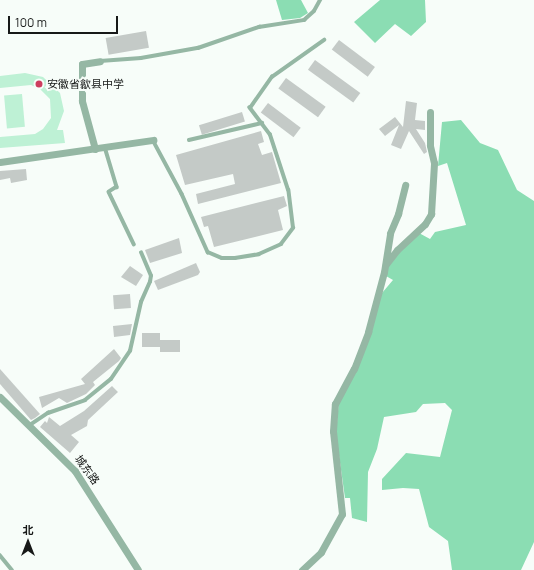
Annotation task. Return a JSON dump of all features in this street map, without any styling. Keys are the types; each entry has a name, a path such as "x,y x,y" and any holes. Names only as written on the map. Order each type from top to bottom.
{"street":[{"path":"95,149 82,101 82,64 100,61"},
{"path":"385,266 397,250 425,224 431,214 434,163 430,145 430,112"},
{"path":"0,162 153,140"},
{"path":"302,570 321,552 340,518 342,509 333,431 335,404 361,351 385,266 390,233 398,214 405,185"},
{"name":"城东路","path":"0,397 75,471 138,570"}],"lane":[{"path":"100,61 141,58 198,48 259,27 304,20 314,11 320,0"},
{"path":"153,140 182,194 208,252 222,258 244,257 281,244 293,228 281,162 270,135 250,108 272,77 324,40"},
{"path":"189,140 262,123"},
{"path":"105,147 117,187 109,192 134,244"},
{"path":"30,426 48,413 85,400 112,379 130,351 141,302 150,282 151,276 141,253"},
{"path":"0,555 12,570"}],"green space":[{"path":"276,0 301,0 308,13 300,18 282,20"},
{"path":"380,0 425,0 426,22 411,36 395,24 375,43 354,22"},
{"path":"25,73 43,77 60,93 64,111 57,130 63,130 65,143 0,148 0,137 35,134 43,129 51,118 50,99 40,89 31,85 0,88 0,76"},
{"path":"22,94 25,127 7,128 4,96"},
{"path":"461,120 480,143 498,150 517,190 534,201 534,542 521,570 452,570 448,541 429,527 419,489 403,488 382,490 382,479 406,453 440,457 452,410 445,403 423,404 416,412 384,417 377,449 368,472 367,522 352,518 350,498 345,498 336,434 339,400 382,293 393,280 386,276 388,264 419,233 430,239 435,232 466,225 447,163 438,166 442,122"}],"building":[{"path":"146,31 149,48 109,55 106,38"},
{"path":"339,40 375,67 368,77 332,50"},
{"path":"315,60 360,93 353,103 308,70"},
{"path":"286,78 326,107 318,117 278,89"},
{"path":"406,101 417,103 415,120 425,121 425,130 416,129 425,143 427,152 424,154 409,131 401,149 391,145 399,125 385,136 379,129 395,117 403,127"},
{"path":"268,103 301,128 294,137 261,113"},
{"path":"242,112 245,122 202,135 199,125"},
{"path":"261,131 264,142 258,144 262,155 272,152 281,183 198,204 196,194 235,184 233,174 185,185 176,155"},
{"path":"26,169 27,180 11,183 10,178 0,180 0,171"},
{"path":"284,196 287,206 278,210 283,230 214,247 208,226 204,227 201,217"},
{"path":"179,238 182,253 150,263 145,250"},
{"path":"196,263 200,272 198,275 158,290 154,281"},
{"path":"130,266 143,275 136,286 121,277"},
{"path":"130,294 131,308 114,309 113,295"},
{"path":"132,324 130,335 114,337 113,326"},
{"path":"142,333 160,333 160,340 180,340 180,352 160,352 160,347 142,347"},
{"path":"114,349 121,358 93,382 95,385 86,394 67,403 59,398 42,408 39,397 85,384 81,379"},
{"path":"0,369 40,414 35,418 31,420 0,384"},
{"path":"112,386 118,392 88,420 87,426 71,435 79,442 70,453 40,427 45,421 47,423 49,417 60,426 84,411"}],"place":[{"name":"安徽省歙县中学","path":"39,84"}]}
